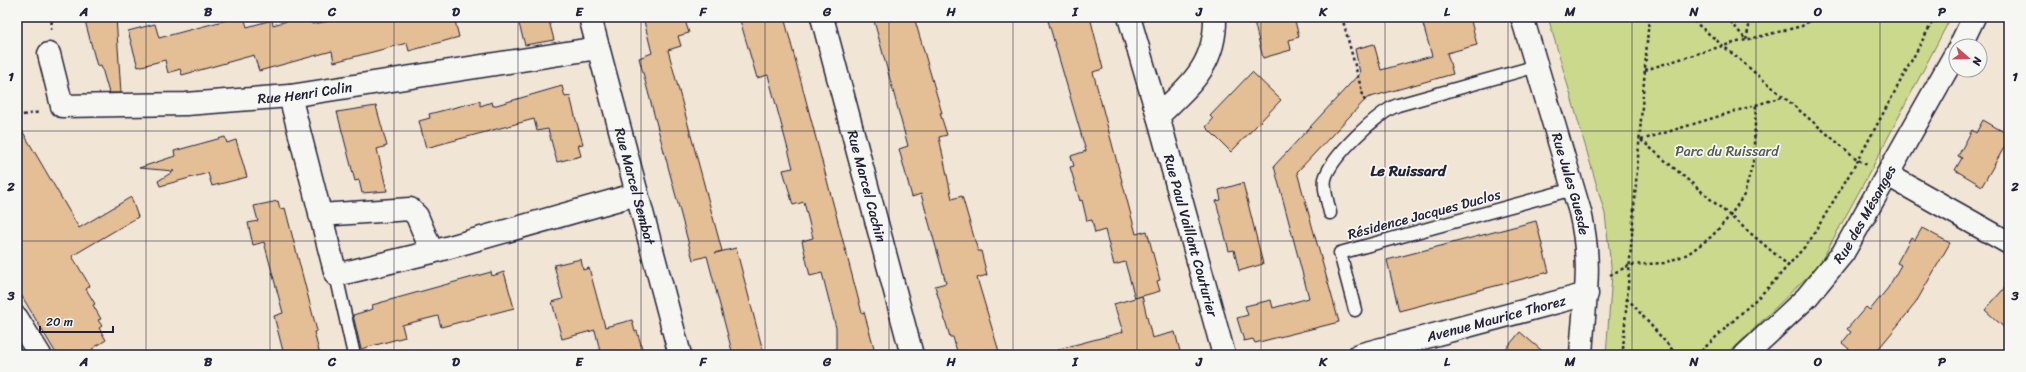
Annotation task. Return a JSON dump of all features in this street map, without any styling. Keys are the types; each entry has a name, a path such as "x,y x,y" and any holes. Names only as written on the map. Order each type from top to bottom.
{"street":[{"name":"Rue Marcel Sembat","path":"590,17 680,355"},
{"name":"Rue Marcel Cachin","path":"822,17 912,355"},
{"name":"Rue Paul Vaillant Couturier","path":"1129,17 1224,355"},
{"path":"1158,116 1200,72 1211,51 1215,17"},
{"name":"Rue Jules Guesde","path":"1522,17 1573,189 1585,235 1587,285 1581,355"},
{"path":"1964,38 1974,17"},
{"name":"Rue Henri Colin","path":"49,54 62,106 180,104 290,96 598,48"},
{"name":"Rue des Mésanges","path":"1745,355 1796,308 1822,281 1847,246 1948,67"},
{"path":"290,96 336,275 432,252 637,194"},
{"path":"1888,175 2009,243"},
{"path":"320,215 410,209 418,216 432,252"},
{"name":"Avenue Maurice Thorez","path":"1362,354 1587,285"},
{"path":"17,318 40,355"}],"lane":[{"path":"1330,213 1325,186 1328,170 1339,156 1378,117 1398,105 1537,66"},
{"name":"Résidence Jacques Duclos","path":"1355,310 1340,253 1573,189"},
{"path":"336,275 354,355"}],"path":[{"path":"1342,17 1364,99 1378,117"},
{"path":"1623,349 1649,17"},
{"path":"1689,17 1858,160 1888,175"},
{"path":"1727,17 1746,40"},
{"path":"1746,40 1751,17"},
{"path":"1645,70 1722,46 1802,26 1815,17"},
{"path":"1697,355 1769,287 1809,242 1858,160 1935,17"},
{"path":"1640,140 1782,97"},
{"path":"1587,285 1612,275 1630,265 1664,263 1688,254 1712,236 1730,216 1744,195 1753,163 1756,106"},
{"path":"1640,140 1789,266"},
{"path":"1627,298 1677,355"}],"green space":[{"name":"Parc du Ruissard","path":"1548,17 1951,17 1872,168 1819,265 1727,355 1606,355 1612,275 1605,214"}],"building":[{"path":"84,17 116,17 121,93 109,93 101,65 97,66"},
{"path":"238,17 244,17 247,27 272,20 273,25 302,17 310,17 312,24 354,17 454,17 459,37 409,51 407,43 334,62 332,51 259,71 254,55 182,75 180,69 168,73 165,60 138,67 128,31 155,24 159,38"},
{"path":"517,17 548,17 554,40 525,45"},
{"path":"643,17 684,17 689,33 678,36 681,46 668,50 722,251 715,253 736,248 764,355 733,355 707,256 693,260 639,58 652,53"},
{"path":"739,17 784,17 862,313 864,312 876,355 836,355 836,328 822,273 810,276 802,241 813,238 804,202 793,205 783,170 793,168 768,75 757,78"},
{"path":"873,17 914,17 947,135 939,137 952,199 962,196 978,251 981,251 987,275 977,278 1000,355 958,355 953,337 950,337 935,286 946,283 921,194 912,197 899,149 908,146"},
{"path":"1047,17 1090,17 1103,69 1093,72 1136,234 1147,231 1160,280 1157,281 1160,291 1135,298 1125,262 1114,265 1105,230 1095,233 1092,220 1087,221 1082,200 1080,201 1070,167 1074,166 1071,156 1086,151"},
{"path":"1253,17 1294,17 1299,37 1289,40 1291,50 1263,58"},
{"path":"1421,17 1470,17 1477,45 1447,53 1453,74 1367,98 1297,172 1339,322 1255,343 1253,339 1244,341 1237,318 1248,315 1245,306 1271,300 1273,308 1309,298 1274,166 1360,73 1355,49 1374,44 1381,70 1432,56"},
{"path":"1252,72 1281,100 1231,152 1206,127 1213,119 1210,116"},
{"path":"562,86 565,97 570,96 583,144 578,145 581,156 557,162 548,129 537,131 534,119 426,148 419,121 430,118 429,114 480,101 480,106 492,102 493,106"},
{"path":"376,106 387,146 377,149 387,191 362,193 359,180 355,181 337,112"},
{"path":"1983,120 2009,135 2009,139 1982,186 1955,170 1962,158 1958,156 1972,130 1976,133"},
{"path":"17,122 79,228 131,197 138,217 72,256 90,286 86,289 95,304 93,305 101,319 98,320 102,326 99,328 106,340 92,349 96,355 57,355 17,288 17,172 22,169 17,161"},
{"path":"225,137 227,143 236,140 247,177 212,186 208,173 160,186 158,181 174,171 139,168 175,156 174,151"},
{"path":"1243,183 1263,264 1239,271 1234,250 1229,251 1216,201 1221,200 1219,190"},
{"path":"278,201 280,209 285,208 317,331 314,332 320,355 284,355 274,316 283,313 264,242 253,245 248,223 258,221 254,206"},
{"path":"1536,221 1549,272 1399,311 1387,260"},
{"path":"1922,228 1950,243 1915,304 1885,341 1873,355 1856,355 1842,343 1851,332 1847,329 1866,307 1870,310 1888,288 1901,265 1897,263 1911,237 1915,240"},
{"path":"581,259 583,270 589,268 605,327 632,320 644,355 601,355 595,330 562,339 552,302 563,299 554,265"},
{"path":"491,272 492,276 504,272 514,308 441,327 438,316 402,325 405,337 361,349 353,315 373,309 372,305"},
{"path":"2009,283 2009,332 1985,310"},
{"path":"1142,296 1152,338 1175,332 1181,355 1060,355 1059,349 1123,332 1114,304"},
{"path":"1520,332 1547,355 1501,355"}],"district":[{"name":"Le Ruissard","path":"1408,171"}]}
